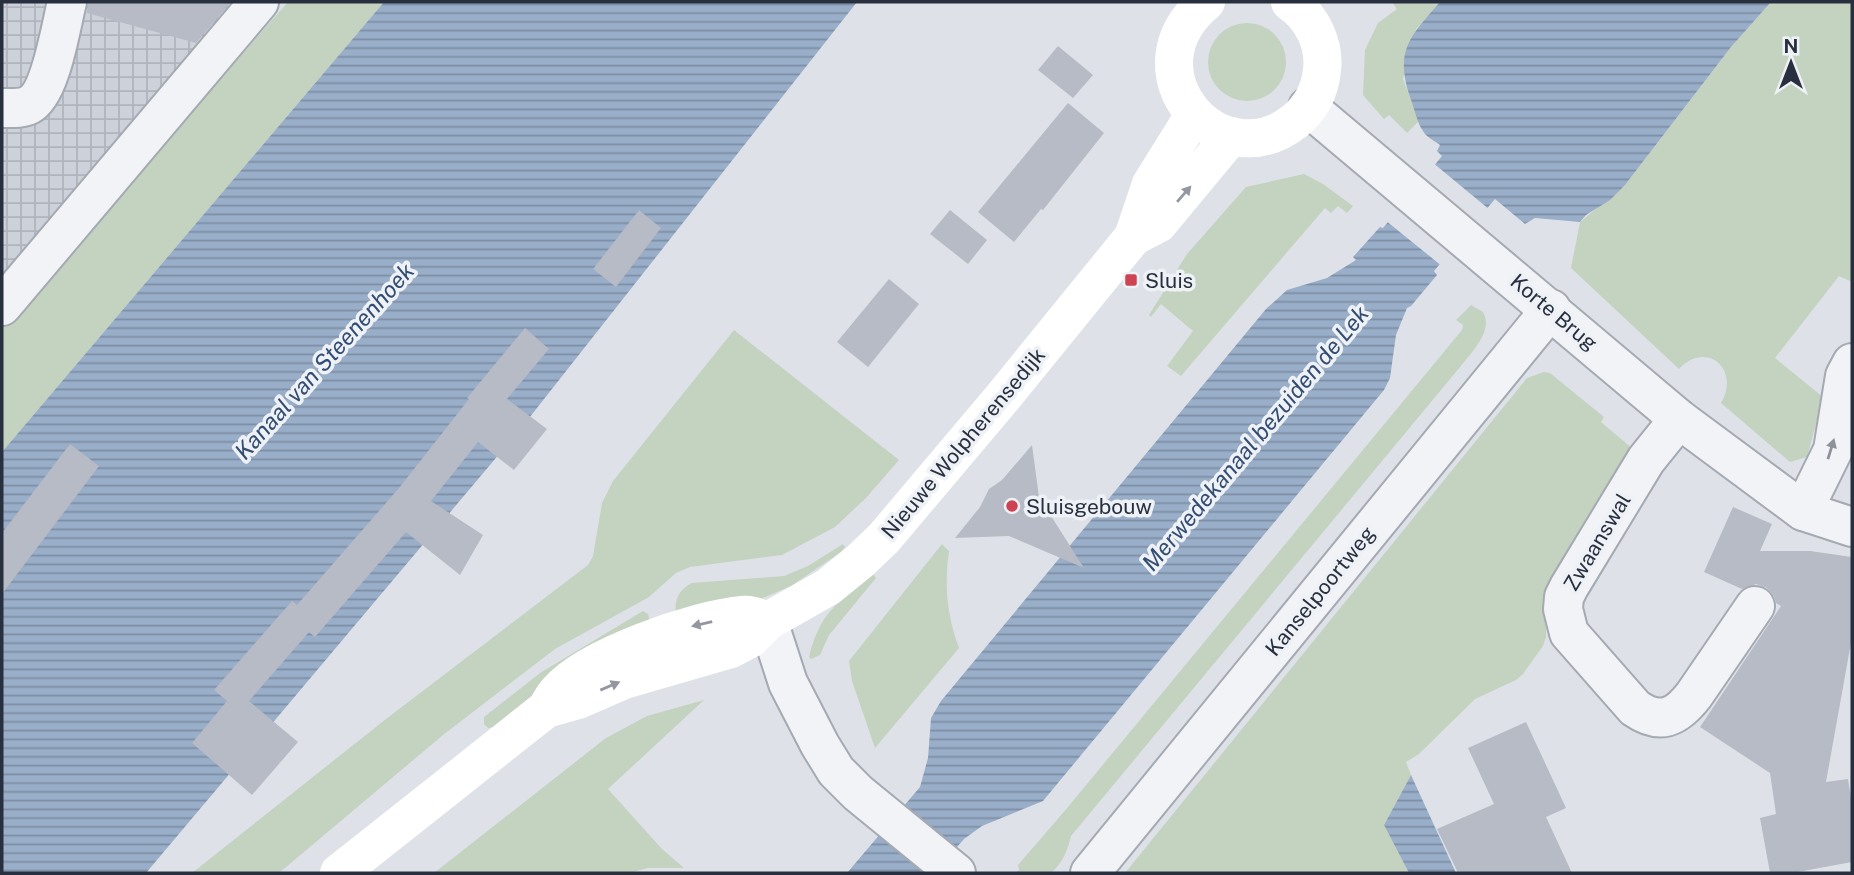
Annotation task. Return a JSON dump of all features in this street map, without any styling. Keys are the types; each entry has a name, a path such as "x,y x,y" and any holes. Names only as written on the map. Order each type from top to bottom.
{"street":[{"path":"2,108 30,105 43,88 67,2"},
{"path":"2,306 259,2"},
{"path":"1187,7 1178,38 1174,73 1181,95 1194,115 1211,128 1231,136 1253,137 1274,133 1293,122 1308,107 1319,87 1323,64 1320,42 1310,21 1290,2"},
{"name":"Korte Brug","path":"1308,107 1679,419 1803,511 1852,527"},
{"name":"Nieuwe Wolpherensedijk","path":"768,621 828,587 884,538 1003,397 1133,237 1151,184 1194,115"},
{"name":"Nieuwe Wolpherensedijk","path":"1133,237 1158,223 1231,136"},
{"name":"Kanselpoortweg","path":"1090,873 1551,309"},
{"path":"1803,511 1833,450 1845,376 1852,363"},
{"name":"Zwaanswal","path":"1679,419 1646,460 1574,577 1564,597 1563,610 1569,634 1636,708 1649,716 1664,718 1674,716 1683,709 1755,606"},
{"path":"339,873 546,709 558,690 583,671 637,644 673,631 742,615 768,621 788,683 820,745 847,782 952,870"}],"shaded area":[{"path":"2,2 276,2 2,297"}],"green space":[{"path":"288,2 384,2 2,452 2,328"},
{"path":"1392,2 1440,2 1416,29 1403,79 1419,121 1407,133 1389,115 1384,119 1363,95 1365,50 1378,23 1397,9"},
{"path":"1771,2 1852,2 1852,282 1839,276 1775,358 1823,397 1807,457 1790,462 1721,403 1727,379 1718,362 1700,357 1679,369 1571,268 1580,222 1625,185 1731,47"},
{"path":"1247,23 1262,26 1274,35 1283,47 1286,62 1283,77 1274,89 1262,98 1247,101 1232,98 1220,89 1211,77 1208,62 1211,47 1220,35 1232,26"},
{"path":"1304,174 1353,206 1347,213 1338,206 1331,213 1325,208 1181,376 1167,366 1193,331 1161,304 1151,317 1149,315 1187,254 1246,187"},
{"path":"1471,305 1483,312 1486,325 1482,338 1465,361 1071,836 1064,856 1055,869 1051,873 1015,873 1019,870 1018,865 1462,330 1463,325 1456,320"},
{"path":"734,330 899,460 866,498 835,527 782,555 690,567 676,573 649,597 555,649 443,735 279,873 192,873 386,719 588,565 593,556 602,503 613,481"},
{"path":"1544,372 1550,373 1604,417 1601,422 1640,455 1546,614 1546,637 1543,646 1523,674 1475,699 1419,754 1406,762 1411,775 1384,825 1409,873 1125,873 1527,378"},
{"path":"843,544 845,547 841,552 791,586 751,603 676,619 677,598 682,590 692,583 784,576 808,566"},
{"path":"942,544 949,551 948,600 959,648 875,748 852,681 849,661"},
{"path":"873,574 876,578 829,635 820,655 811,659 809,657 814,641 825,618 841,600"},
{"path":"643,611 648,614 651,627 495,727 488,728 484,724 484,717 540,673"},
{"path":"704,700 608,789 662,849 684,868 648,868 629,873 434,873 606,738 647,716"}],"water":[{"name":"Kanaal van Steenenhoek","path":"384,2 857,2 522,427 146,873 2,873 2,452"},
{"name":"Merwedekanaal bezuiden de Lek","path":"1440,2 1771,2 1731,47 1625,185 1580,222 1535,218 1525,224 1495,199 1434,271 1437,275 1407,308 1396,335 1390,378 1384,390 1043,801 982,826 964,839 934,873 847,873 920,787 928,758 931,718 941,701 1266,309 1287,290 1327,278 1356,260 1353,257 1380,227 1383,228 1442,156 1437,151 1440,145 1426,135 1419,124 1404,69 1408,46 1413,36"},
{"path":"1411,775 1456,873 1409,873 1384,825"}],"pier":[{"path":"1432,162 1490,210 1443,267 1385,220"}],"building":[{"path":"88,2 231,2 196,43 87,13"},
{"path":"1058,46 1093,75 1073,98 1038,70"},
{"path":"1068,103 1104,133 1014,242 978,212"},
{"path":"639,210 661,228 616,287 593,269"},
{"path":"950,210 987,240 968,264 930,234"},
{"path":"889,279 919,304 868,367 837,342"},
{"path":"525,328 549,349 507,399 547,429 514,470 478,442 431,501 483,535 460,575 406,532 315,637 309,632 249,701 298,742 252,795 192,743 227,701 214,690 292,601 297,605 399,488 469,399 467,398"},
{"path":"70,444 99,466 2,594 2,533"},
{"name":"Sluisgebouw","path":"1032,445 1039,497 1084,568 1009,536 955,538 980,507 989,489 1002,480"},
{"path":"1733,507 1772,524 1760,551 1810,551 1852,557 1852,637 1826,782 1848,779 1852,805 1852,862 1792,873 1770,873 1760,818 1776,814 1770,773 1700,727 1781,606 1776,603 1767,588 1756,584 1742,589 1704,572"},
{"path":"1526,722 1566,808 1546,817 1572,873 1458,873 1437,829 1494,804 1468,748"}],"place":[{"name":"Sluis","path":"1131,280"},
{"name":"Sluisgebouw","path":"1012,506"}]}
